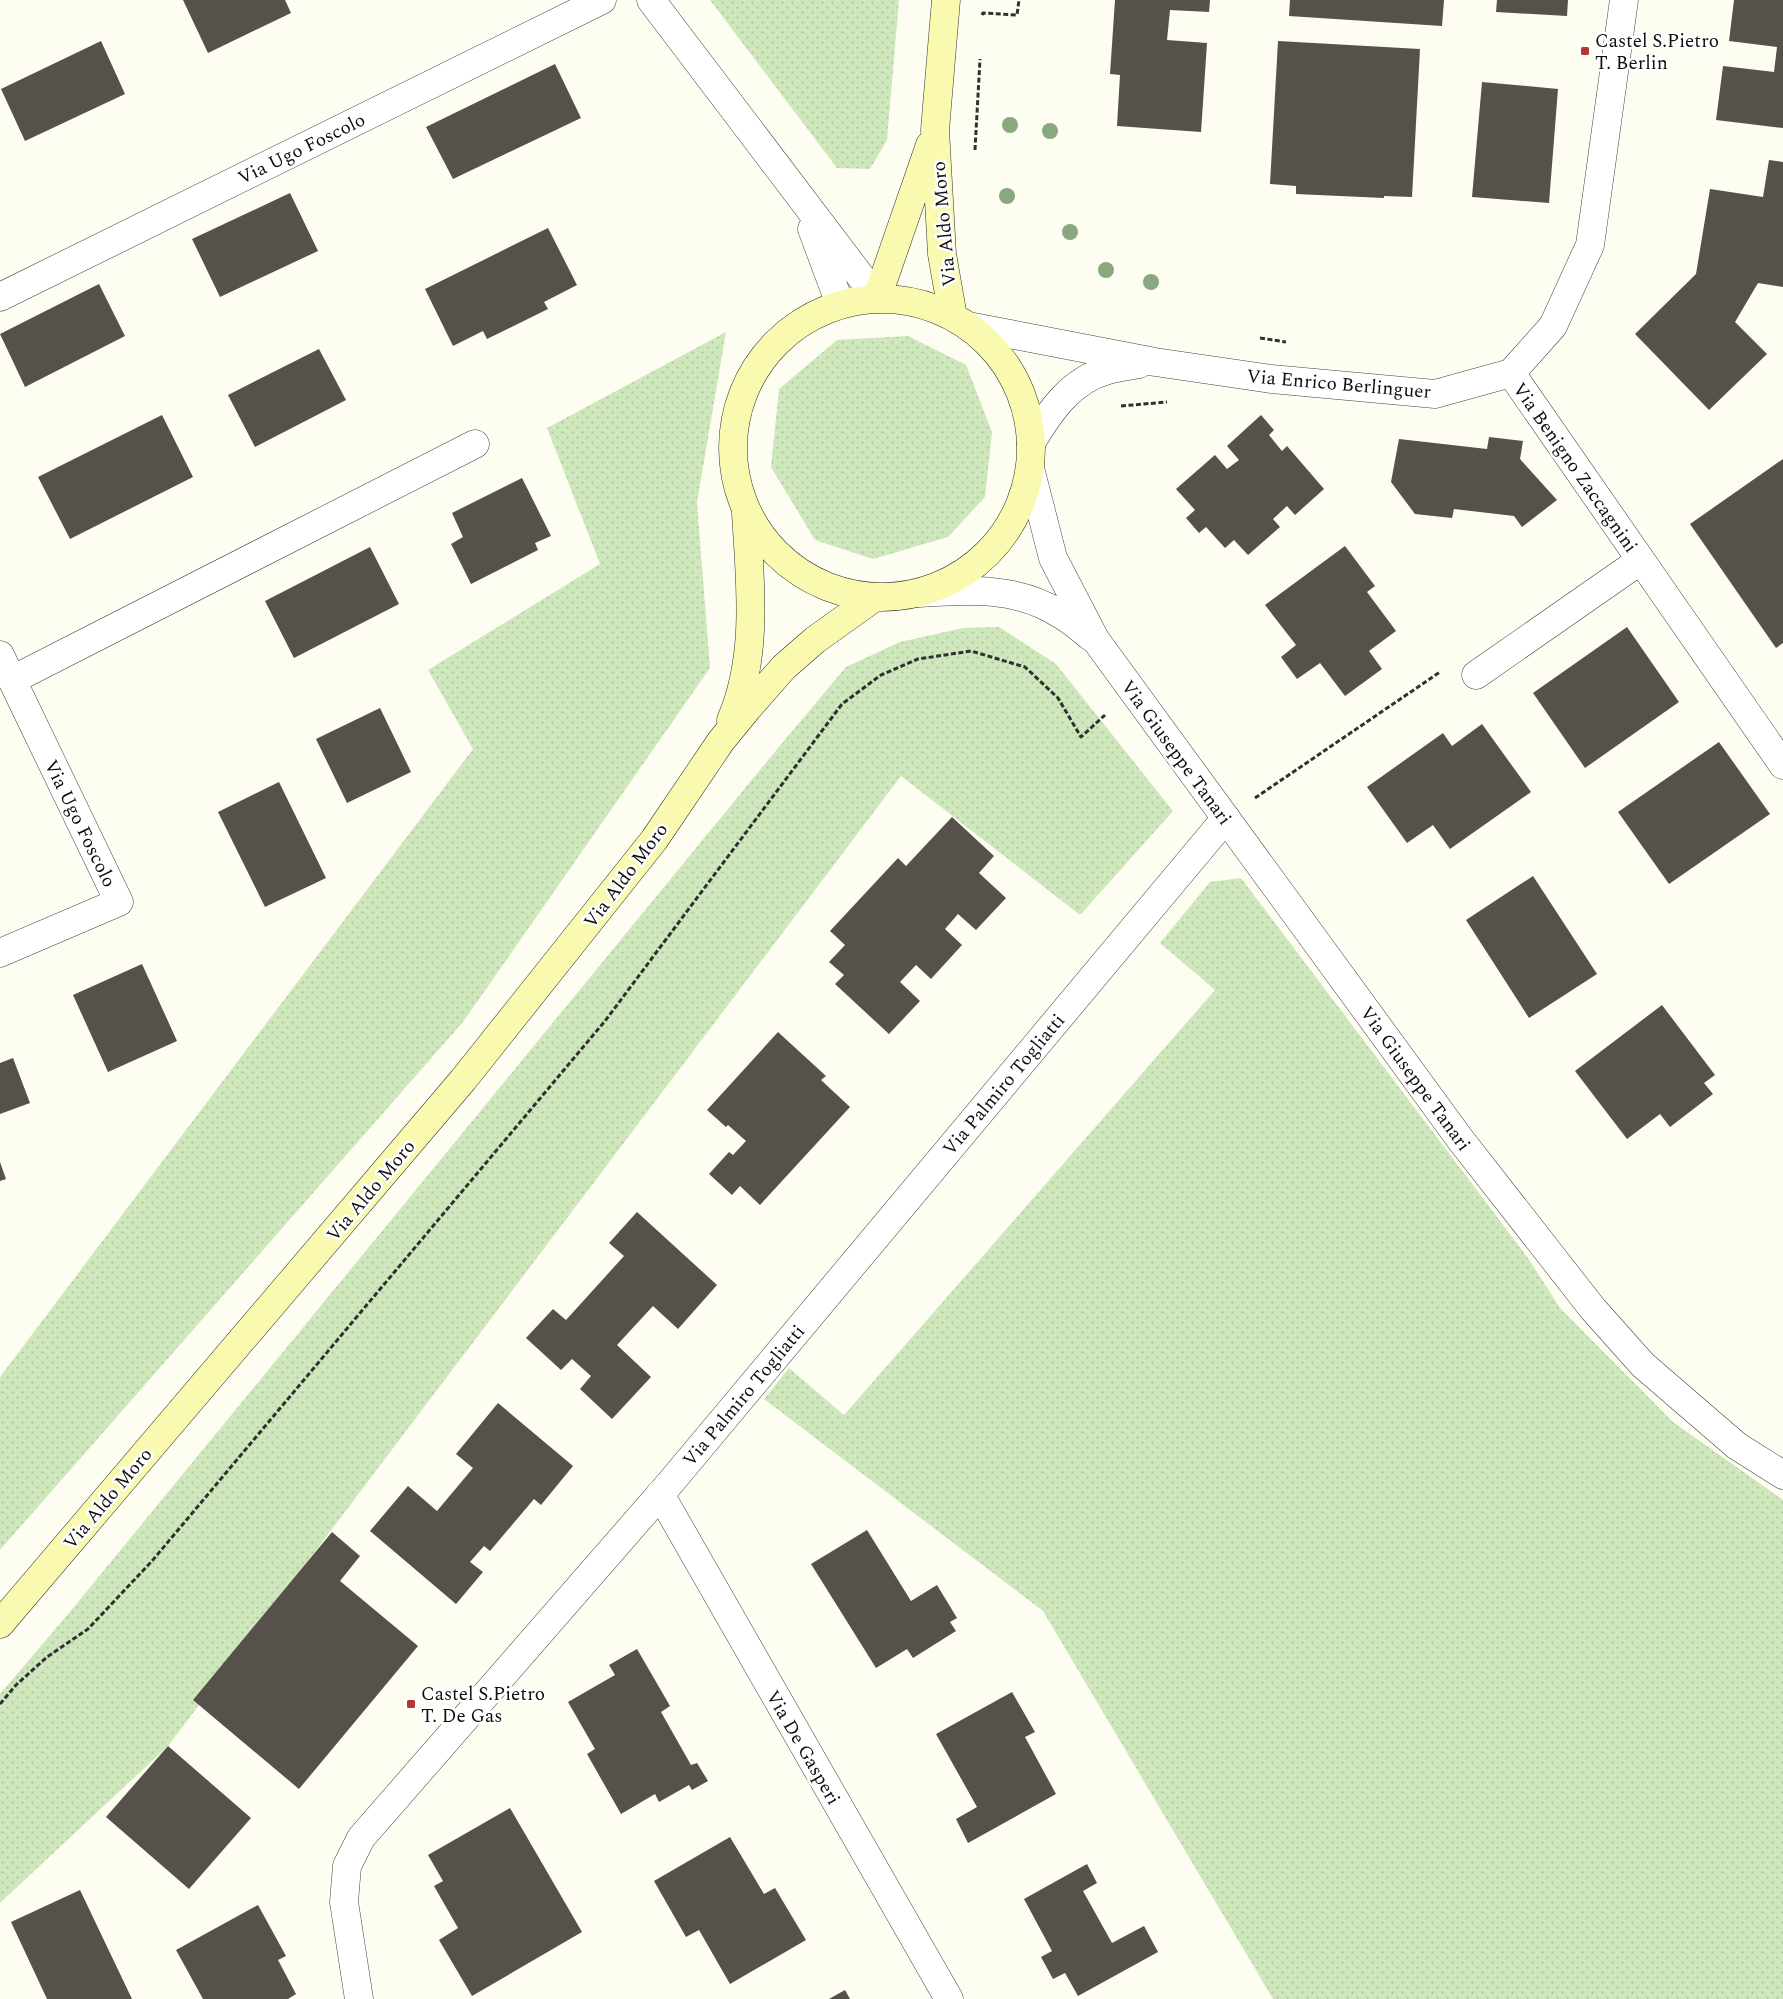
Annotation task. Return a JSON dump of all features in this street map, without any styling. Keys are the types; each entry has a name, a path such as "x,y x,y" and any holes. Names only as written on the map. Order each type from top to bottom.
{"main road":[{"name":"Via Aldo Moro","path":"946,0 935,130 942,254 961,322"},
{"name":"Via Aldo Moro","path":"877,298 935,130"},
{"path":"877,298 916,303 961,322 994,349 1013,378 1026,409 1031,456 1017,511 993,547 959,576 918,593 875,597 834,589 797,571 767,544 746,508 734,474 732,437 739,402 754,369 777,340 806,318 840,304 877,298"},
{"name":"Via Aldo Moro","path":"721,741 733,717 744,680 749,635 751,595 746,508"},
{"name":"Via Aldo Moro","path":"0,1624 463,1080 654,840 721,741 784,667 815,640 875,597"}],"street":[{"name":"Via Ugo Foscolo","path":"0,297 602,0"},
{"path":"651,0 781,174 877,298"},
{"path":"1510,373 1553,326 1590,245 1624,0"},
{"path":"781,174 808,219 840,304"},
{"name":"Via Enrico Berlinguer","path":"961,322 1164,363 1271,379 1435,394 1510,373"},
{"name":"Via Enrico Berlinguer","path":"1031,456 1050,412 1079,382 1107,370 1164,363"},
{"name":"Via Benigno Zaccagnini","path":"1510,373 1783,765"},
{"path":"12,680 476,444"},
{"name":"Via Giuseppe Tanari","path":"1031,456 1053,558 1094,639 1460,1139 1593,1309 1643,1366 1737,1446 1783,1475"},
{"name":"Via Benigno Zaccagnini","path":"1476,675 1641,560"},
{"name":"Via Giuseppe Tanari","path":"918,593 973,590 998,591 1030,600 1060,613 1094,639"},
{"name":"Via Ugo Foscolo","path":"0,655 119,902 0,953"},
{"name":"Via Palmiro Togliatti","path":"359,1999 344,1902 347,1866 361,1838 660,1494 1226,818"},
{"name":"Via De Gasperi","path":"660,1494 949,1999"}],"path":[{"path":"982,22 983,13 1017,15 1019,0"},
{"path":"974,155 980,51"},
{"path":"1253,337 1291,342"},
{"path":"1117,406 1168,402 1164,363"},
{"path":"0,1704 16,1685 47,1657 88,1629 152,1561 605,1021 842,704 881,675 918,659 971,651 1025,667 1058,698 1081,737 1108,712 1136,695"},
{"path":"1226,818 1450,665 1476,675"}],"green space":[{"path":"710,0 899,0 887,140 870,169 837,168"},
{"path":"726,332 697,502 710,668 463,1022 0,1550 0,1377 473,749 428,670 600,564 547,428"},
{"path":"908,336 966,365 992,432 985,497 948,537 873,559 815,540 771,467 779,389 837,340"},
{"path":"999,627 1056,664 1173,811 1080,915 901,776 168,1746 0,1903 0,1694 69,1613 846,667 900,642 963,628"},
{"path":"1241,878 1528,1258 1560,1308 1673,1422 1783,1500 1783,1999 1273,1999 1043,1611 764,1399 789,1368 844,1415 1215,990 1160,943 1210,882"}],"building":[{"path":"183,0 285,0 291,13 208,53"},
{"path":"1115,0 1210,0 1209,12 1170,10 1167,40 1207,43 1201,132 1117,126 1120,75 1110,74"},
{"path":"1290,0 1444,0 1442,26 1289,16"},
{"path":"1497,0 1568,0 1567,16 1496,12"},
{"path":"1734,0 1783,0 1783,128 1716,120 1723,66 1774,72 1777,47 1729,41"},
{"path":"101,41 125,94 25,141 1,89"},
{"path":"1278,41 1420,49 1412,197 1384,196 1384,198 1296,194 1296,186 1270,184"},
{"path":"555,64 581,118 453,179 426,127"},
{"path":"1482,82 1558,89 1549,203 1472,197"},
{"path":"1769,160 1783,162 1783,287 1758,283 1735,322 1767,354 1709,410 1635,334 1696,274 1710,189 1763,197"},
{"path":"290,193 318,251 220,297 192,239"},
{"path":"548,228 577,285 544,302 548,309 487,339 483,331 453,346 425,289"},
{"path":"99,284 125,336 25,387 0,334"},
{"path":"319,349 346,400 255,447 228,395"},
{"path":"162,415 193,477 70,539 38,477"},
{"path":"1261,415 1274,430 1269,435 1282,451 1287,446 1324,489 1295,515 1287,506 1273,519 1280,527 1248,555 1234,540 1225,548 1206,527 1199,533 1186,518 1195,510 1176,489 1215,455 1227,469 1239,460 1227,446"},
{"path":"1489,437 1523,441 1520,459 1557,500 1522,527 1514,516 1454,509 1452,518 1415,514 1391,482 1399,439 1487,449"},
{"path":"1783,459 1783,643 1776,648 1690,524"},
{"path":"522,478 551,536 535,543 538,550 471,584 451,544 463,537 452,513"},
{"path":"1345,546 1375,586 1367,592 1396,631 1369,651 1382,669 1345,696 1320,663 1297,679 1281,657 1296,645 1265,605"},
{"path":"370,547 399,604 294,658 265,601"},
{"path":"1627,627 1679,702 1585,768 1533,693"},
{"path":"380,708 411,772 347,803 316,739"},
{"path":"1482,724 1531,792 1450,849 1433,825 1407,843 1367,787 1443,733 1452,746"},
{"path":"1719,742 1770,814 1669,884 1618,812"},
{"path":"279,782 326,878 265,907 218,812"},
{"path":"952,817 994,856 979,873 1006,898 976,930 958,914 945,929 962,945 931,979 916,965 900,982 920,1001 889,1034 835,984 844,975 829,962 845,945 830,931 898,858 906,866"},
{"path":"1533,876 1597,974 1529,1018 1466,920"},
{"path":"142,964 177,1041 108,1072 73,995"},
{"path":"1662,1005 1715,1075 1704,1083 1713,1094 1670,1127 1660,1114 1627,1139 1575,1071"},
{"path":"778,1032 826,1076 821,1080 850,1107 760,1205 740,1186 732,1195 709,1174 729,1152 733,1155 746,1141 707,1110"},
{"path":"13,1058 30,1103 0,1114 0,1063"},
{"path":"0,1162 6,1179 0,1181"},
{"path":"637,1212 717,1285 678,1329 653,1306 617,1345 651,1377 612,1419 580,1389 591,1376 572,1359 561,1370 526,1338 553,1309 566,1320 624,1256 609,1243"},
{"path":"498,1403 573,1466 541,1505 534,1499 490,1551 484,1546 470,1562 483,1572 456,1604 370,1531 408,1486 437,1511 473,1468 456,1454"},
{"path":"867,1530 911,1601 937,1585 957,1618 950,1622 956,1631 913,1658 907,1649 876,1668 811,1564"},
{"path":"332,1532 360,1556 340,1581 418,1646 299,1789 193,1700"},
{"path":"637,1649 670,1706 661,1712 691,1765 697,1763 708,1781 692,1790 689,1785 659,1802 655,1794 621,1814 587,1754 595,1749 568,1702 615,1675 609,1665"},
{"path":"1012,1692 1035,1732 1025,1737 1056,1794 968,1843 956,1819 977,1807 936,1734"},
{"path":"168,1746 251,1818 189,1889 106,1817"},
{"path":"510,1808 582,1932 472,1996 439,1940 458,1928 434,1886 443,1881 428,1855"},
{"path":"730,1837 764,1894 775,1888 806,1940 730,1984 699,1930 686,1937 654,1881"},
{"path":"1087,1864 1097,1883 1083,1891 1112,1943 1144,1926 1158,1952 1078,1996 1065,1973 1053,1979 1041,1957 1052,1951 1024,1899"},
{"path":"80,1890 132,1999 47,1999 11,1922"},
{"path":"258,1905 286,1956 278,1960 296,1994 288,1999 203,1999 176,1950"},
{"path":"845,1990 850,1999 829,1999"}],"place":[{"name":"Castel S.Pietro T. Berlin","path":"1585,51"},
{"name":"Castel S.Pietro T. De Gas","path":"411,1704"}]}
